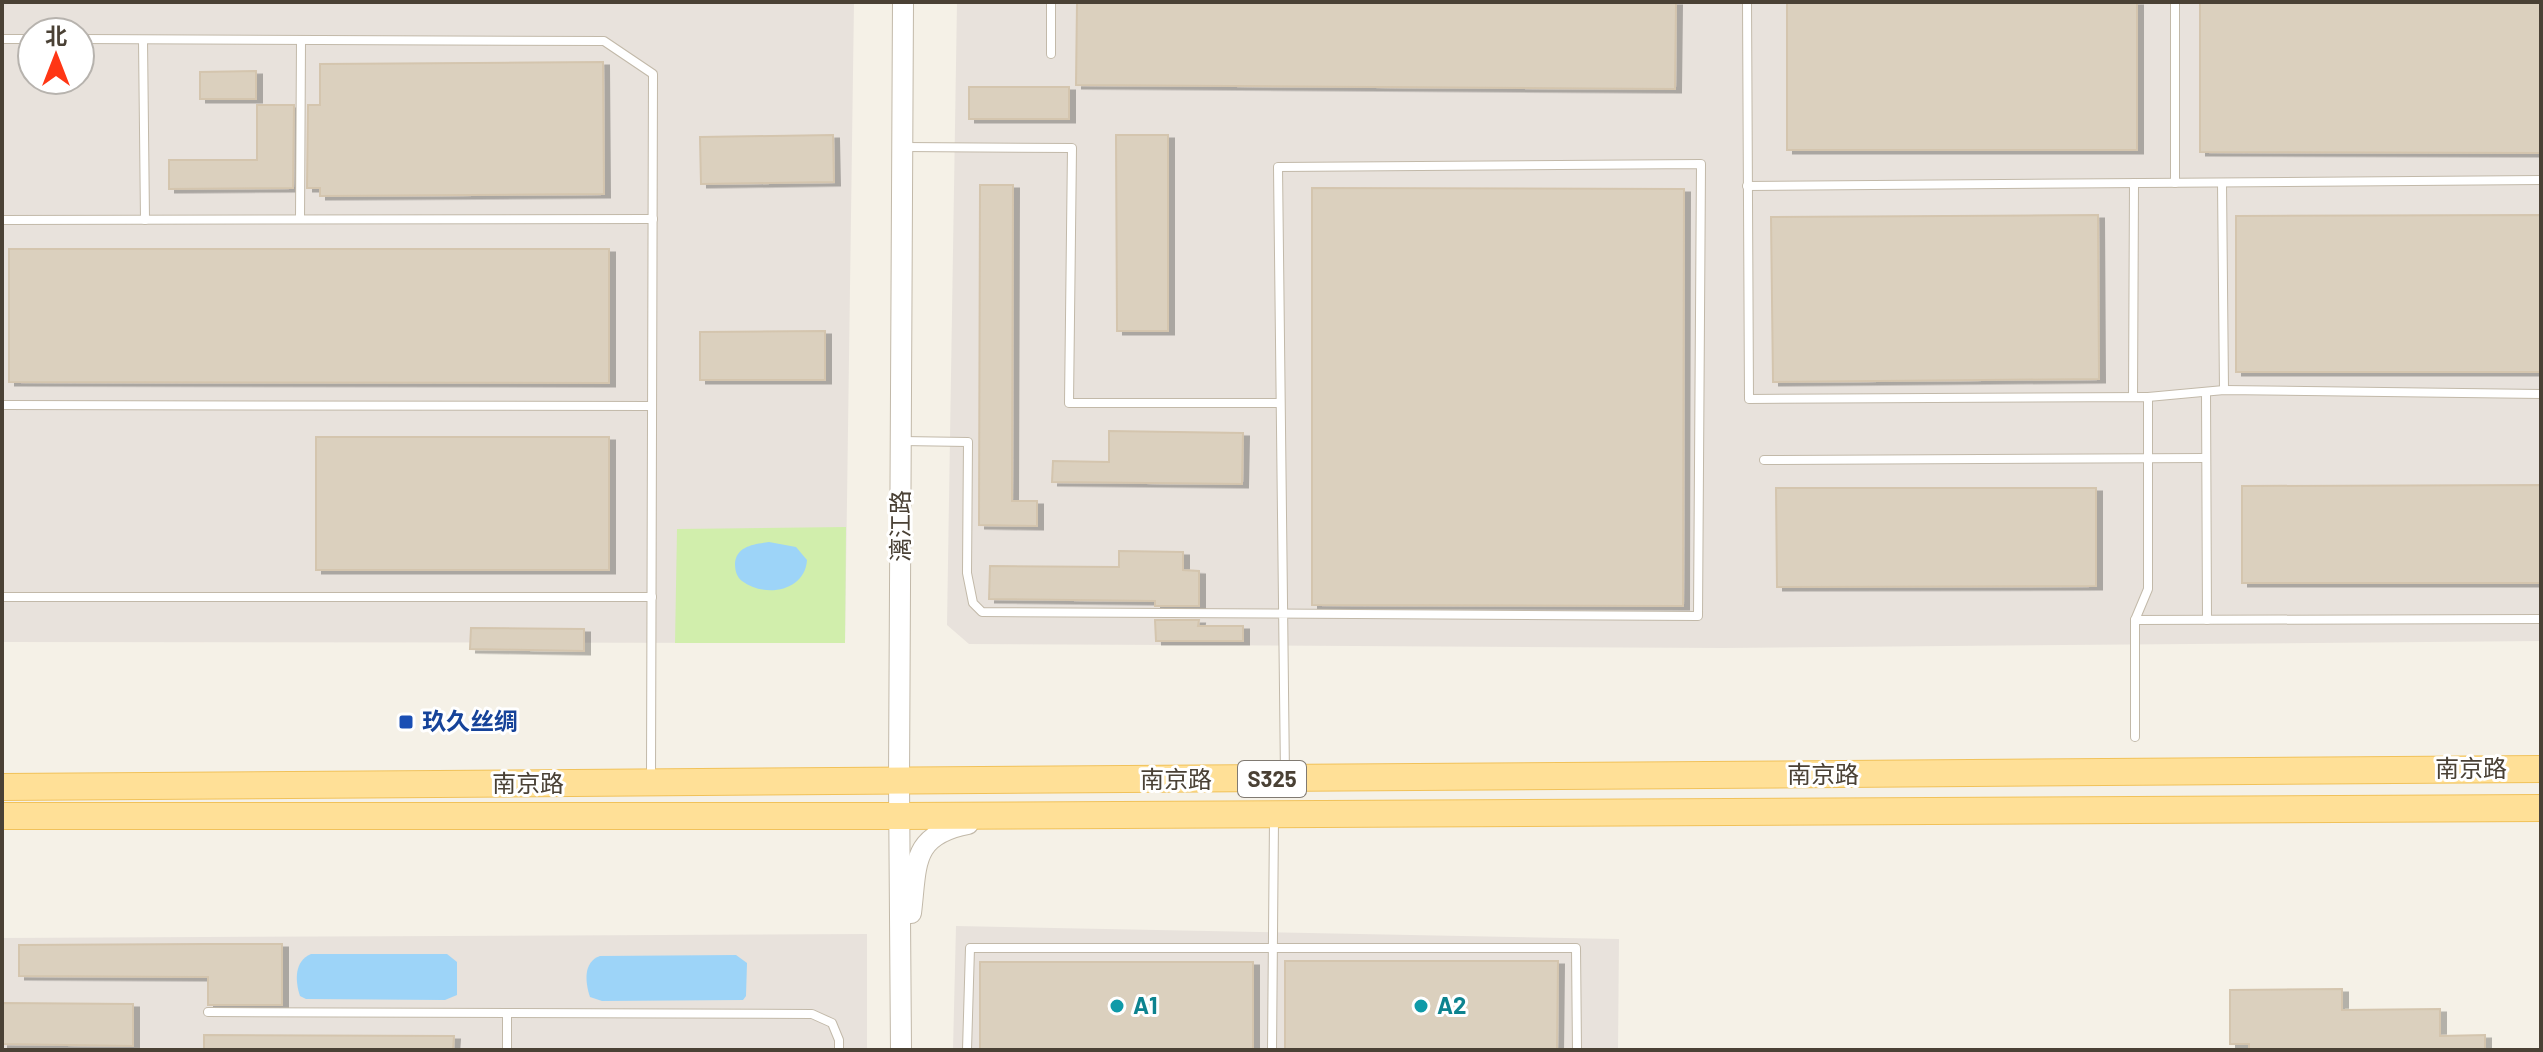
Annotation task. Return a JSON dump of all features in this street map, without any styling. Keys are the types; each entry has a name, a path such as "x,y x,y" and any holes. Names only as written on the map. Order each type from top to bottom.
{"main road":[{"name":"南京路","path":"2,787 2541,769"},
{"name":"南京路","path":"2,816 899,816 2541,808"}],"street":[{"name":"漓江路","path":"901,1050 899,782 903,2"},
{"path":"901,1001 920,852 931,838 944,829 1012,815"}],"lane":[{"path":"1051,2 1051,54"},
{"path":"1747,2 1749,399 2148,397 2224,390 2541,394"},
{"path":"2175,2 2175,183"},
{"path":"96,39 604,41 653,74 651,783"},
{"path":"143,40 145,220"},
{"path":"300,219 301,40"},
{"path":"902,147 1072,148 1069,403 1280,403"},
{"path":"901,441 968,442 967,573 973,603 982,612 1283,614 1698,616 1701,164 1278,167 1280,403 1283,614 1285,779"},
{"path":"1747,186 2541,180"},
{"path":"2133,397 2134,183"},
{"path":"2222,183 2224,390"},
{"path":"2,220 653,219"},
{"path":"2206,392 2207,620"},
{"path":"2135,737 2135,620 2148,589 2148,397"},
{"path":"2,405 652,406"},
{"path":"1764,460 2206,458"},
{"path":"2,597 652,597"},
{"path":"2135,620 2541,619"},
{"path":"1272,1050 1274,814"},
{"path":"967,1050 970,948 1576,948 1577,1050"},
{"path":"208,1012 812,1014 832,1023 839,1040 839,1050"},
{"path":"507,1013 507,1050"}],"shaded area":[{"path":"2,2 854,2 845,643 2,642"},
{"path":"957,2 2541,2 2541,641 1723,648 969,644 947,625"},
{"path":"956,926 1619,939 1618,1050 953,1050"},
{"path":"867,934 867,1050 2,1050 2,938"}],"green space":[{"path":"846,527 845,643 675,643 677,529"}],"water":[{"path":"769,542 796,547 807,560 805,571 799,579 782,589 751,586 740,579 736,571 736,558 742,550"},
{"path":"311,954 447,954 457,962 457,995 445,1000 306,999 300,996 297,972 301,961"},
{"path":"736,955 747,963 746,996 743,1000 602,1001 590,997 588,991 588,968 600,956"}],"building":[{"path":"1077,2 1676,2 1675,89 1076,85"},
{"path":"1787,2 2137,2 2137,150 1787,150"},
{"path":"2200,2 2541,2 2541,153 2200,152"},
{"path":"603,62 604,194 320,196 320,188 307,188 308,105 320,105 320,64"},
{"path":"256,71 256,99 200,99 200,72"},
{"path":"969,87 1069,87 1069,119 969,119"},
{"path":"257,105 294,105 293,188 169,189 169,160 257,160"},
{"path":"833,135 834,182 701,184 700,137"},
{"path":"1116,135 1168,135 1168,331 1117,331"},
{"path":"980,185 1013,185 1012,501 1037,501 1037,526 979,525"},
{"path":"1312,188 1684,189 1683,606 1312,605"},
{"path":"2098,215 2099,379 1773,382 1771,217"},
{"path":"2541,215 2541,372 2236,372 2236,216"},
{"path":"9,249 609,249 609,383 9,382"},
{"path":"825,331 825,380 700,380 700,332"},
{"path":"1109,431 1243,433 1242,484 1052,482 1053,461 1109,462"},
{"path":"316,437 609,437 609,570 316,570"},
{"path":"2541,485 2541,583 2242,583 2242,486"},
{"path":"1776,488 2096,488 2096,586 1777,587"},
{"path":"1119,551 1183,552 1183,570 1199,571 1199,606 1155,606 1155,601 989,599 990,566 1119,567"},
{"path":"1155,620 1199,620 1198,626 1243,626 1243,641 1156,641"},
{"path":"471,628 584,629 584,651 470,649"},
{"path":"282,944 282,1005 208,1005 208,977 19,976 19,945"},
{"name":"A2","path":"1285,961 1558,961 1557,1050 1285,1050"},
{"name":"A1","path":"980,962 1253,962 1253,1050 980,1050"},
{"path":"2342,989 2342,1010 2440,1009 2440,1036 2485,1035 2485,1050 2249,1050 2249,1044 2230,1044 2230,990"},
{"path":"2,1003 133,1004 133,1046 2,1044"},
{"path":"204,1035 454,1036 453,1050 204,1050"}],"place":[{"name":"玖久丝绸","path":"406,722"},
{"name":"A1","path":"1117,1006"},
{"name":"A2","path":"1421,1006"}]}
